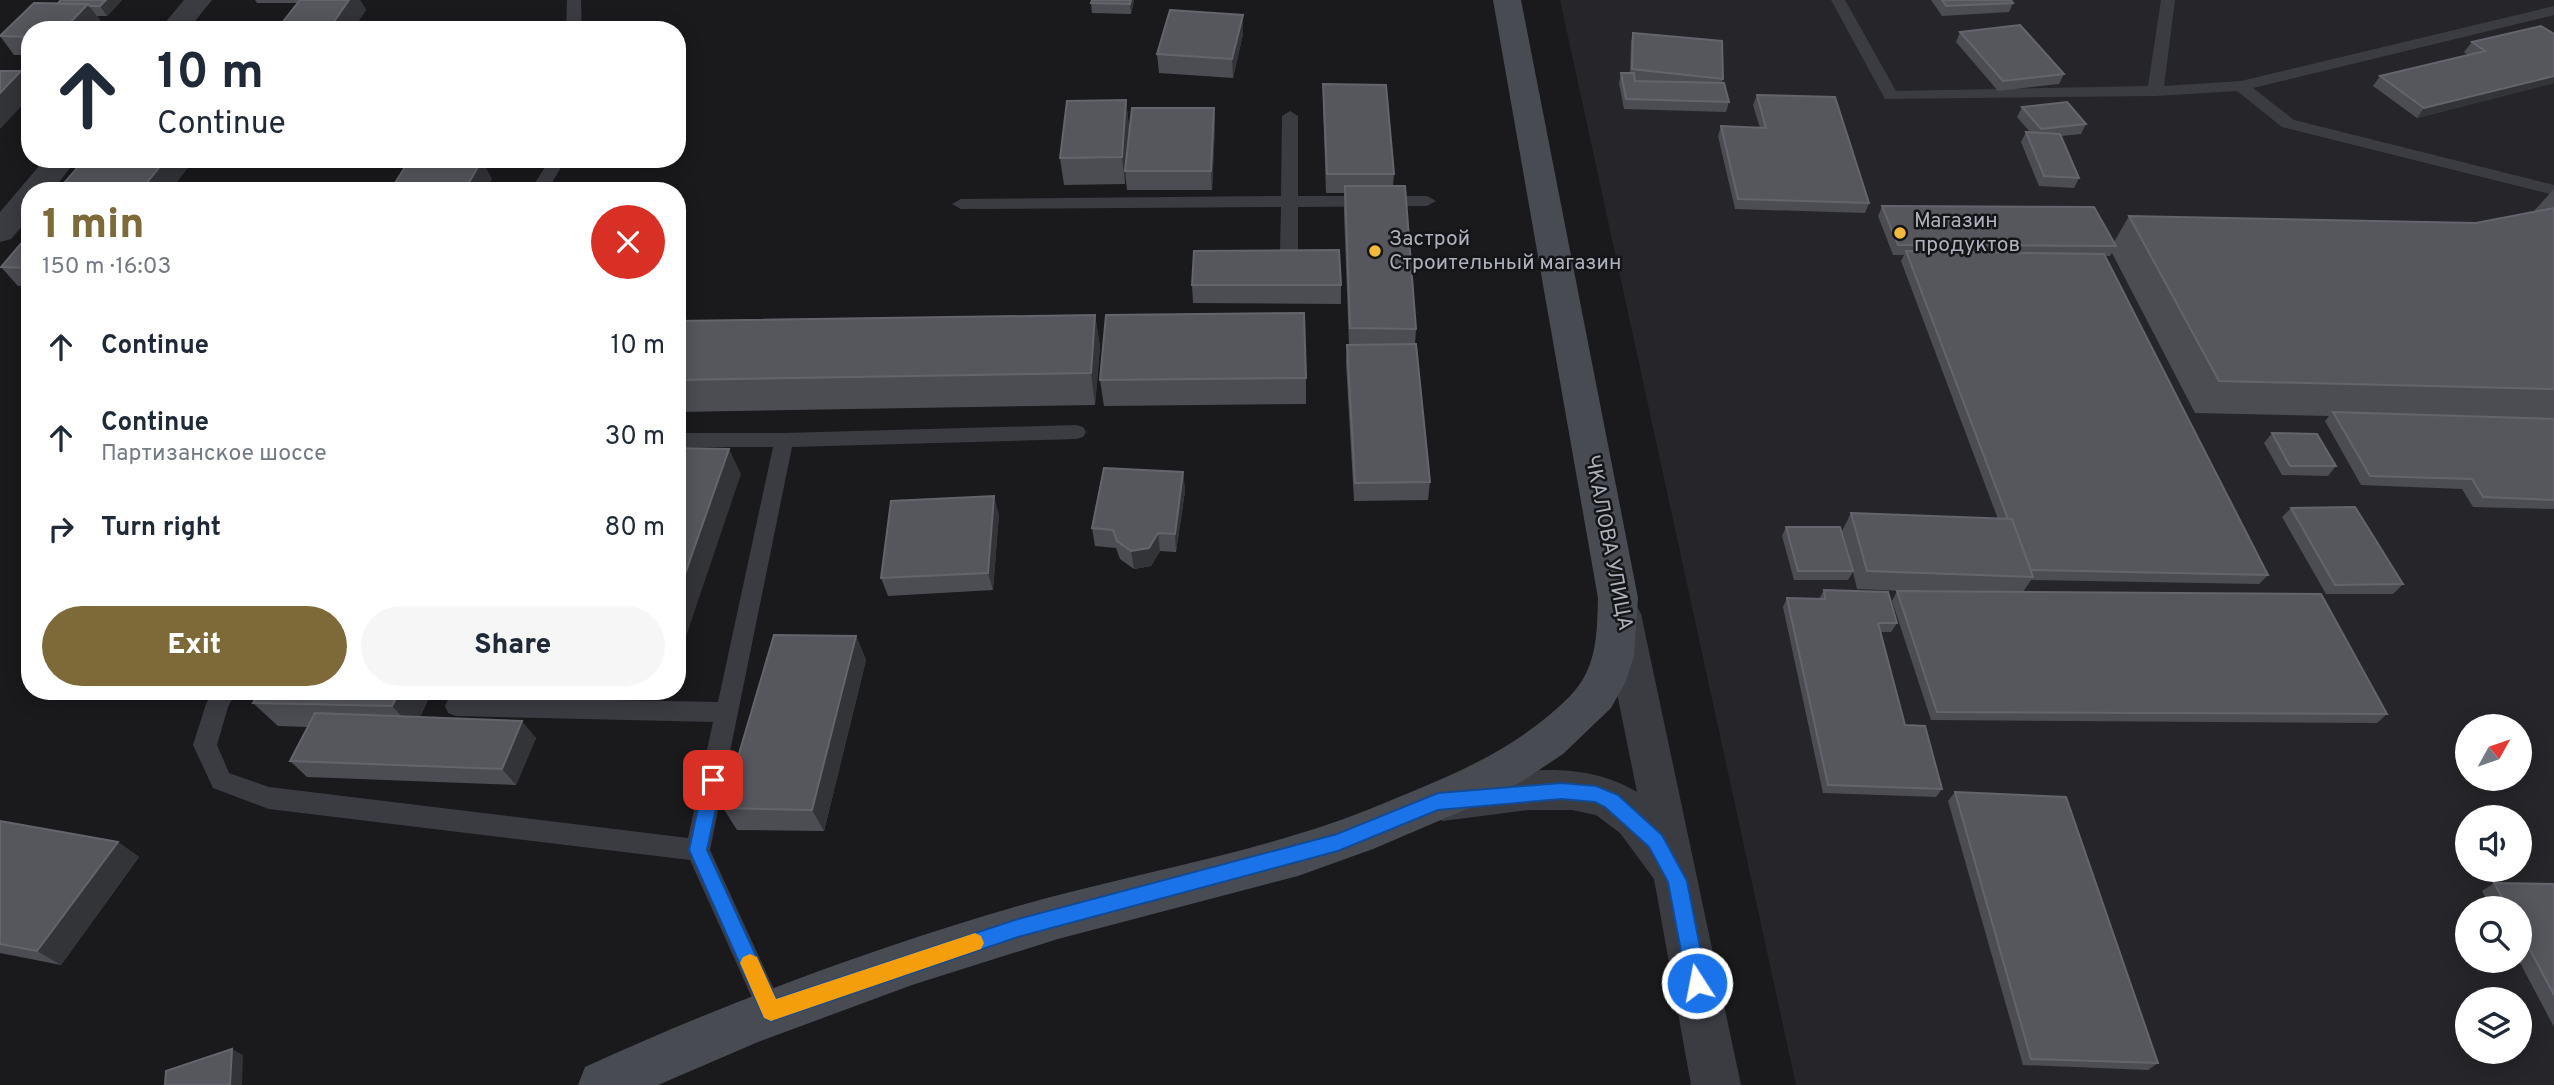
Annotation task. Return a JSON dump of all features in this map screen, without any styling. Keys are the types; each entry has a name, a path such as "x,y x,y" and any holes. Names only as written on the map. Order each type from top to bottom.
{"main road":[{"name":"ЧКАЛОВА УЛИЦА","path":"1507,0 1618,598"},
{"path":"603,1085 771,1011 1018,928 1338,842 1438,802 1508,766 1566,727 1588,706 1605,683 1617,645 1618,598"}],"street":[{"path":"180,21 198,0"},
{"path":"43,182 55,168"},
{"path":"0,232 21,208"},
{"name":"ЧКАЛОВА УЛИЦА","path":"1618,598 1716,1085"},
{"path":"1438,802 1540,792 1596,794 1612,801 1656,841 1677,881"}],"lane":[{"path":"573,21 574,0"},
{"path":"1838,0 1891,96 2155,91 2241,86 2460,35 2554,10"},
{"path":"2155,91 2168,0"},
{"path":"2241,86 2288,124 2554,190"},
{"path":"1289,250 1290,116"},
{"path":"961,204 1427,201"},
{"path":"686,440 1076,432"},
{"path":"771,1011 698,850 784,440"},
{"path":"219,700 205,745 221,781 269,798 698,850"},
{"path":"458,700 456,706 727,712"}],"shaded area":[{"path":"1560,0 2554,0 2554,1085 1796,1085"}],"building":[{"path":"61,0 106,0 100,6 90,6 57,4"},
{"path":"300,0 349,0 334,21 284,21"},
{"path":"1092,0 1131,0 1130,4 1091,3"},
{"path":"1942,0 2011,0 2013,3 1946,6"},
{"path":"34,3 88,4 72,21 21,21 21,37 0,36"},
{"path":"1170,10 1243,15 1232,59 1157,54"},
{"path":"2020,25 2064,74 2003,81 1960,32"},
{"path":"2541,26 2554,34 2554,76 2424,108 2380,76 2485,51 2472,42"},
{"path":"1633,33 1722,41 1723,79 1632,69"},
{"path":"0,71 21,71 0,93"},
{"path":"1621,73 1634,73 1635,81 1724,83 1729,102 1626,99"},
{"path":"1323,84 1386,85 1394,174 1327,174"},
{"path":"1757,95 1835,97 1869,203 1738,199 1721,126 1766,128"},
{"path":"1126,100 1122,157 1060,158 1067,101"},
{"path":"2067,102 2086,124 2041,129 2022,107"},
{"path":"1132,108 1214,108 1211,171 1125,171"},
{"path":"2026,132 2060,134 2079,178 2044,176"},
{"path":"77,168 159,168 147,182 65,182"},
{"path":"404,168 477,168 469,182 396,182"},
{"name":"Застрой Строительный магазин","path":"1345,186 1405,186 1416,329 1350,328"},
{"path":"1882,206 2094,207 2116,246 1898,245"},
{"path":"2554,208 2554,389 2219,381 2129,216 2476,223"},
{"path":"21,244 21,268 1,267"},
{"path":"1339,250 1341,285 1192,285 1194,251"},
{"path":"1906,251 2104,254 2268,575 2031,570 2012,519 2008,519"},
{"path":"1304,313 1306,378 1100,380 1106,315"},
{"path":"1095,315 1091,373 686,380 686,321"},
{"path":"1416,344 1430,482 1355,483 1347,345"},
{"path":"2333,412 2554,419 2554,500 2483,497 2472,479 2370,476"},
{"path":"2272,433 2317,434 2336,466 2290,466"},
{"path":"686,448 729,449 686,571"},
{"path":"1104,468 1183,472 1175,534 1158,533 1149,548 1131,551 1117,541 1113,530 1092,528"},
{"path":"994,496 988,573 881,578 891,501"},
{"path":"2355,507 2403,584 2335,585 2291,508"},
{"path":"1851,513 2012,519 2033,577 1867,571"},
{"path":"1786,527 1840,527 1853,571 1798,571"},
{"path":"1824,590 1888,592 1897,623 1878,623 1905,725 1925,726 1942,789 1828,785 1787,598 1825,599"},
{"path":"1897,591 2321,594 2387,714 1937,712"},
{"path":"774,635 856,636 812,810 723,808"},
{"path":"255,700 395,700 392,706 253,703"},
{"path":"315,713 522,721 502,769 290,761"},
{"path":"1955,792 2066,797 2158,1063 2031,1059"},
{"path":"0,821 118,842 37,951 0,944"},
{"path":"2494,883 2554,884 2554,995 2532,954 2532,896 2501,896"},
{"path":"232,1049 230,1085 165,1085 166,1071"}],"slow traffic":[{"path":"750,963 771,1011 975,943"}],"place":[{"name":"Магазин продуктов","path":"1900,233"},
{"name":"Застрой Строительный магазин","path":"1375,251"}],"route":[{"path":"713,780 698,850 771,1011 1018,928 1214,878 1338,842 1438,802 1561,791 1596,794 1612,801 1656,841 1677,881 1697,983"}]}
